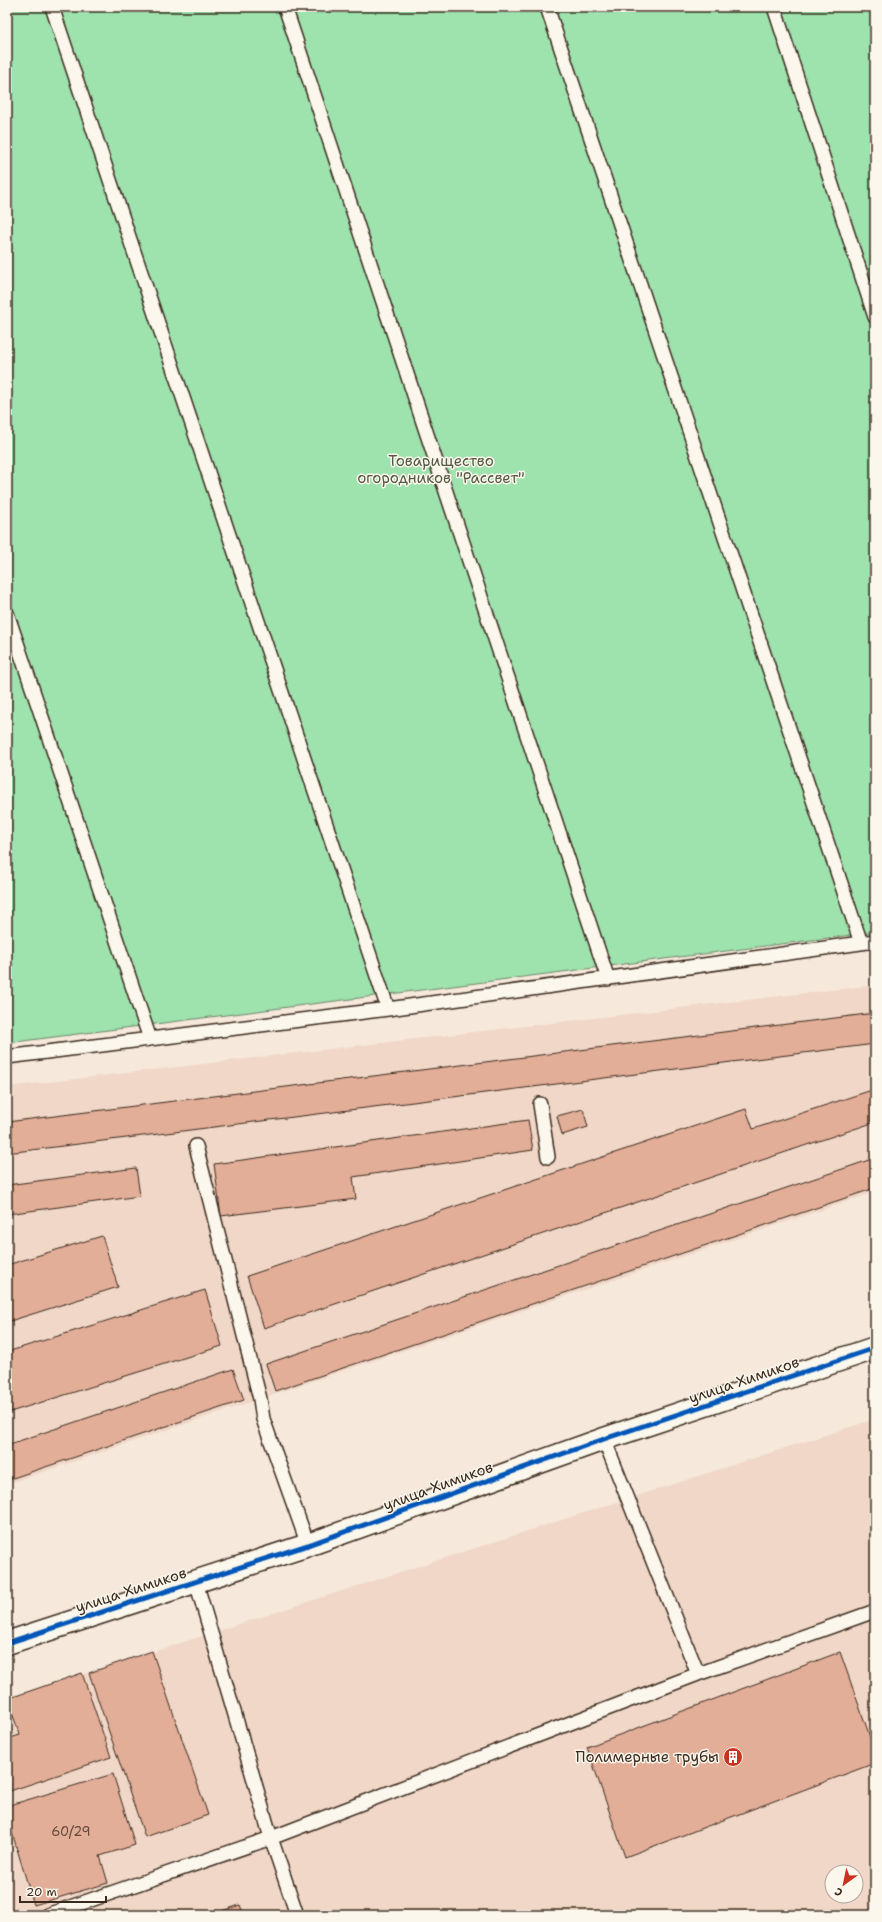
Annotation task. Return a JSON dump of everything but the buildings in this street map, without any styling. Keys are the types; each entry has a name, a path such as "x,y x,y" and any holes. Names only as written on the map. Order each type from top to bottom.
{"street":[{"name":"улица Химиков","path":"7,1643 308,1545 604,1439 875,1348"}],"lane":[{"path":"52,7 388,1010"},
{"path":"285,7 608,978"},
{"path":"547,7 861,943"},
{"path":"774,7 875,317"},
{"path":"7,613 150,1039"},
{"path":"7,1057 388,1010 875,941"},
{"path":"540,1104 548,1157"},
{"path":"196,1146 260,1399 263,1419 308,1545"},
{"path":"604,1439 698,1674"},
{"path":"196,1582 271,1838 297,1915"},
{"path":"47,1915 271,1838 698,1674 875,1611"}],"shaded area":[{"path":"875,985 875,1192 7,1484 7,1087"},
{"path":"875,1419 875,1915 7,1915 7,1699"}],"green space":[{"name":"Товарищество огородников \"Рассвет\"","path":"7,7 875,7 875,932 7,1043"}],"cycle path":[{"path":"7,1643 308,1545 604,1439 875,1348"}],"place":[{"name":"Полимерные трубы","path":"733,1757"}]}
